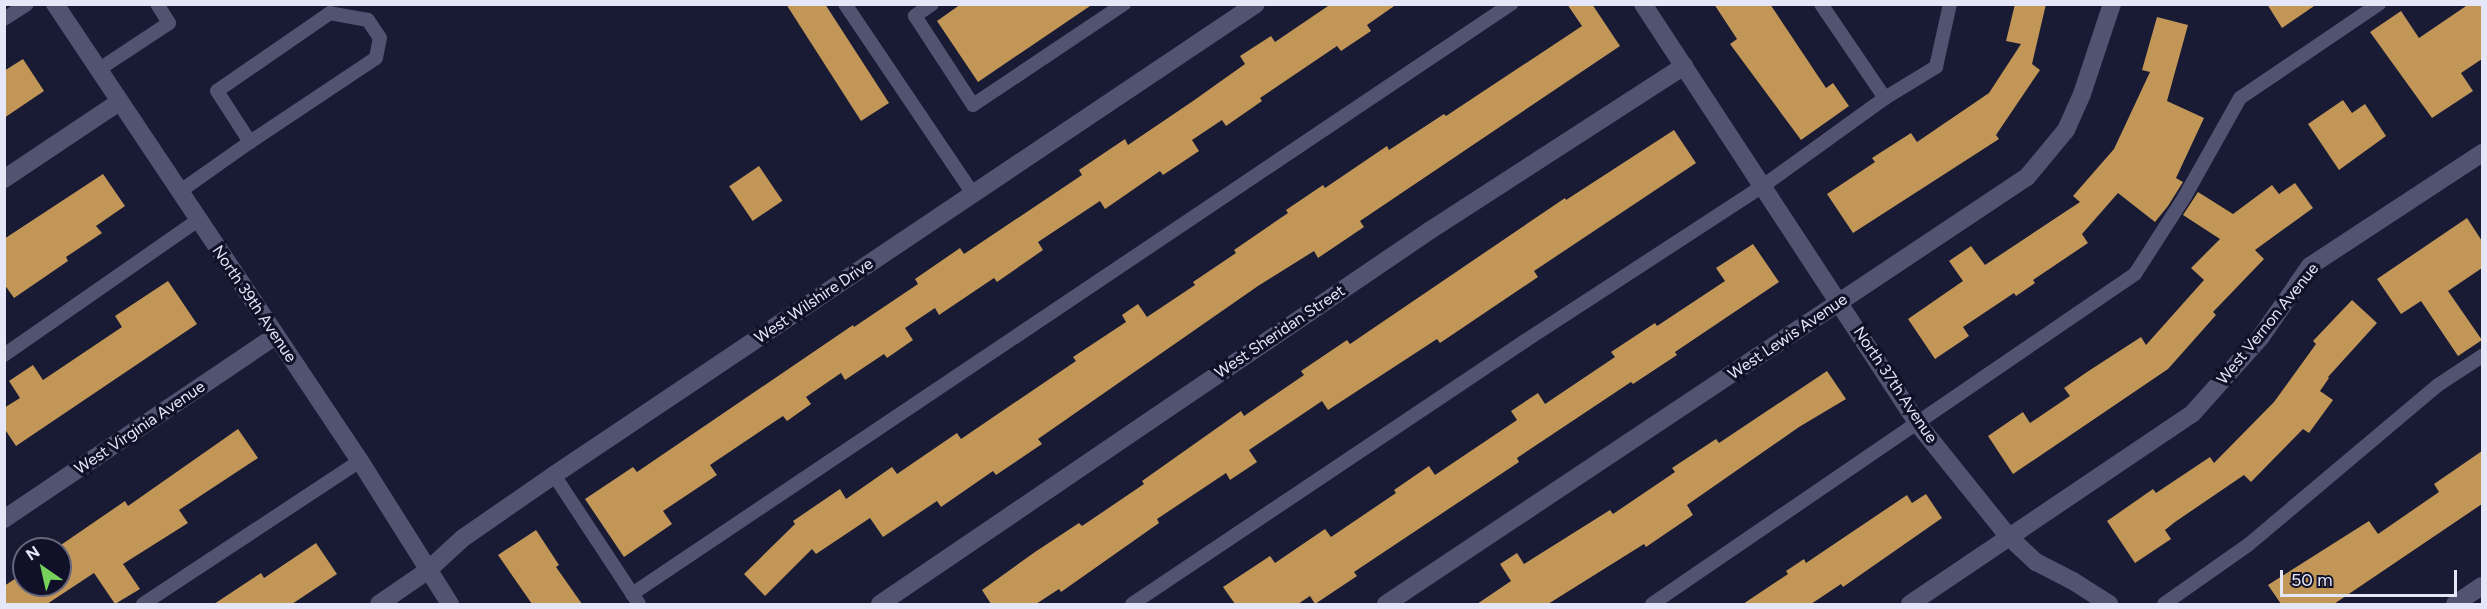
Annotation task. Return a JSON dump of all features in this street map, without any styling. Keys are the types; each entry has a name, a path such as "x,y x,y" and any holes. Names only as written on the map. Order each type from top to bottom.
{"street":[{"name":"North 39th Avenue","path":"55,4 360,461 427,571 450,604"},
{"name":"West Wilshire Drive","path":"379,604 427,571 463,538 554,475 1256,4"},
{"name":"North 37th Avenue","path":"1643,4 1918,424 2009,537 2036,562 2073,581 2109,604"},
{"name":"West Lewis Avenue","path":"1386,604 2027,177 2066,130 2082,94 2112,4"},
{"name":"West Sheridan Street","path":"880,604 1429,231 1684,66"},
{"path":"4,179 119,102"},
{"name":"West Vernon Avenue","path":"1910,604 2192,414 2260,338 2310,266 2482,153"},
{"name":"West Virginia Avenue","path":"4,519 275,336"},
{"path":"2455,604 2482,586"}],"lane":[{"path":"4,19 27,4"},
{"path":"98,70 169,23 157,4"},
{"path":"845,4 973,194"},
{"path":"932,4 915,16 973,105 1124,4"},
{"path":"554,475 635,599 1511,4"},
{"path":"1821,4 1885,98"},
{"path":"1132,604 1525,341 1763,186 1885,98 1936,68 1950,4"},
{"path":"1652,604 2135,274 2185,196 2240,98 2379,4"},
{"path":"179,192 376,58 380,38 368,20 330,13 217,91 250,142"},
{"path":"4,355 198,220"},
{"path":"2164,604 2248,545 2438,385 2482,356"},
{"path":"143,604 360,461"}],"building":[{"path":"786,4 825,4 889,103 861,121"},
{"path":"961,4 1093,4 978,82 937,21"},
{"path":"1331,4 1397,4 1367,25 1371,31 1341,51 1337,46 1260,98 1262,101 1226,126 1222,120 1192,140 1199,151 1163,175 1160,171 1105,209 1100,201 1038,242 1043,250 997,282 994,278 939,315 935,308 905,328 913,340 887,358 884,354 845,380 841,373 806,397 811,404 787,421 783,416 710,465 717,475 663,511 672,524 624,557 585,499 633,467 637,472 853,325 854,327 918,284 915,279 960,248 964,254 1082,175 1079,170 1125,139 1128,145 1245,64 1240,56 1271,36 1275,42"},
{"path":"1567,4 1592,4 1620,46 1360,221 1364,227 1318,258 1314,251 1258,286 1038,439 1042,444 996,475 993,471 941,507 937,501 883,537 870,518 816,554 812,549 765,596 744,574 795,524 793,521 840,489 846,499 892,467 897,474 957,433 961,439 1076,361 1073,357 1126,322 1122,315 1138,304 1147,317 1195,285 1193,282 1236,253 1234,250 1288,213 1286,210 1323,185 1325,188 1387,146 1389,150 1444,114 1446,116 1582,26"},
{"path":"1714,4 1770,4 1826,88 1833,83 1849,106 1801,140 1730,44 1737,39"},
{"path":"2015,4 2046,4 2032,64 2040,70 1996,135 1999,139 1853,233 1827,194 1875,162 1872,158 1911,133 1917,142 1989,93 2021,44 2006,41"},
{"path":"2267,4 2317,4 2282,28"},
{"path":"2469,4 2482,4 2482,59 2461,73 2473,91 2432,118 2370,32 2401,11 2419,38"},
{"path":"2157,17 2188,25 2167,101 2204,118 2176,178 2183,182 2168,206 2155,222 2118,193 2082,234 2088,243 2033,280 2035,283 2016,296 2014,293 1963,327 1969,336 1935,359 1908,319 1963,281 1949,261 1971,246 1985,265 2080,202 2073,196 2114,149 2150,72 2142,70"},
{"path":"23,59 44,91 4,118 4,71"},
{"path":"2343,100 2352,113 2365,104 2386,136 2339,170 2308,124"},
{"path":"1674,130 1696,163 1534,271 1538,277 1440,343 1437,339 1328,410 1322,401 1249,450 1257,462 1230,480 1226,473 1157,519 1159,523 1061,592 1059,589 1036,604 991,604 982,590 1035,552 1079,523 1082,526 1144,484 1142,481 1241,411 1244,416 1304,375 1301,371 1347,340 1350,344 1565,198 1566,200"},
{"path":"759,166 782,201 753,221 729,186"},
{"path":"103,174 125,206 96,226 102,233 66,257 68,261 14,298 4,284 4,239"},
{"path":"2295,183 2313,208 2255,250 2264,259 2213,312 2216,315 2168,369 2013,474 1988,436 2023,412 2030,423 2070,396 2064,388 2087,372 2141,337 2146,345 2204,280 2191,268 2220,239 2183,215 2198,192 2233,214 2272,185 2279,194"},
{"path":"2467,218 2482,241 2482,268 2448,291 2482,340 2458,356 2421,301 2401,314 2377,279"},
{"path":"1753,244 1779,282 1675,352 1677,355 1633,384 1631,382 1517,458 1519,462 1354,572 1357,576 1315,604 1310,596 1298,604 1235,604 1223,587 1270,556 1275,563 1325,529 1331,537 1396,493 1394,490 1429,466 1435,475 1517,420 1511,411 1538,393 1545,404 1615,357 1611,352 1655,323 1657,326 1725,281 1716,268"},
{"path":"168,281 197,324 16,446 4,428 4,408 20,398 9,381 33,365 43,380 122,327 115,316"},
{"path":"2352,300 2377,323 2328,377 2320,391 2333,400 2309,433 2303,429 2251,482 2244,475 2175,522 2165,530 2171,539 2135,563 2107,521 2153,489 2156,493 2210,457 2214,463 2274,402 2316,344 2313,341"},
{"path":"1827,371 1846,399 1799,427 1687,505 1693,515 1646,547 1644,544 1548,604 1477,604 1511,581 1500,564 1517,553 1524,564 1610,510 1613,514 1675,472 1672,468 1716,439 1719,443"},
{"path":"238,429 258,458 179,510 188,523 123,564 140,589 115,604 94,573 72,588 72,537 125,501 128,506"},
{"path":"2482,451 2482,504 2334,604 2281,604 2268,585 2369,521 2378,534 2439,492 2434,484"},
{"path":"1926,494 1942,518 1843,587 1841,584 1811,604 1743,604 1788,574 1786,571 1804,559 1806,563 1907,495 1912,503"},
{"path":"536,530 559,565 556,567 582,604 532,604 498,555"},
{"path":"316,543 337,574 292,604 214,604 261,573 264,578"},
{"path":"12,581 12,597 58,597 47,604 4,604 4,586"}]}
